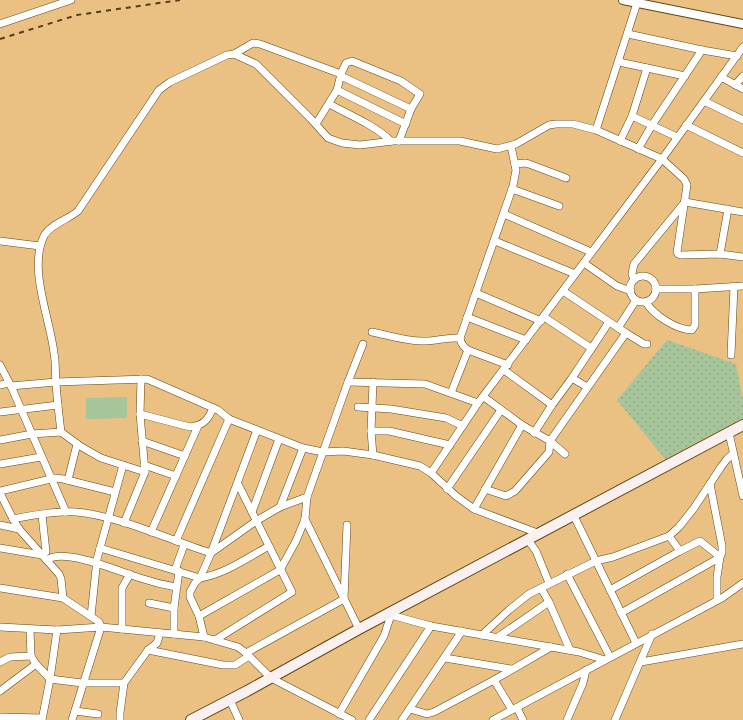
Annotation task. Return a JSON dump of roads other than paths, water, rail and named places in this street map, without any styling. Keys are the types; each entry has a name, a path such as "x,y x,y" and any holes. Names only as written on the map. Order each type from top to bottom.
{"main road":[{"path":"191,720 743,425"}],"street":[{"path":"0,24 71,0"},
{"path":"623,0 743,24"},
{"path":"596,130 637,3"},
{"path":"628,34 737,56"},
{"path":"61,432 54,353 38,264 40,246 45,235 52,227 78,211 159,90 170,82 227,55 234,54 253,43 260,44 341,75 411,109"},
{"path":"431,473 478,403 564,291 591,252 662,159 743,47"},
{"path":"638,149 652,124 702,50"},
{"path":"234,54 256,64 328,138 342,143 360,145 391,141 460,141 497,148 516,144 549,125 573,124 596,130 620,142 662,159 684,179 687,185 677,252 678,254 681,256 720,254 743,257"},
{"path":"316,124 337,90 346,63 352,61 401,81 420,94 411,109 399,141"},
{"path":"619,62 685,76"},
{"path":"620,142 632,116 647,68"},
{"path":"735,85 743,76"},
{"path":"721,77 743,89"},
{"path":"337,90 406,124"},
{"path":"704,100 743,120"},
{"path":"329,104 367,124 391,141"},
{"path":"632,116 652,124 677,137"},
{"path":"686,125 743,153"},
{"path":"511,146 516,176 495,241 467,317 460,342 468,350 506,368 552,405"},
{"path":"515,164 529,164 566,178"},
{"path":"512,190 559,206"},
{"path":"685,202 743,212"},
{"path":"634,280 632,274 634,264 685,202"},
{"path":"720,254 728,209"},
{"path":"504,214 591,252"},
{"path":"0,241 40,246"},
{"path":"495,241 575,274"},
{"path":"584,263 617,286 631,291"},
{"path":"640,276 648,276 654,281 656,289 653,297 646,302 636,300 631,291 632,283 640,276"},
{"path":"731,355 734,286"},
{"path":"656,289 695,289 743,286"},
{"path":"646,302 649,307 664,320 679,327 692,330 695,324 695,289"},
{"path":"564,291 618,328 644,344 647,344"},
{"path":"476,294 543,319 591,348"},
{"path":"618,328 636,300"},
{"path":"467,317 526,340"},
{"path":"534,433 609,322"},
{"path":"372,332 403,339 425,341 451,337 460,338"},
{"path":"485,489 506,496 510,494 548,452 550,441 626,333"},
{"path":"200,616 280,570 293,547 305,519 307,497 363,344"},
{"path":"451,393 468,350"},
{"path":"0,365 66,512"},
{"path":"572,378 587,387"},
{"path":"124,524 145,468 140,414 141,379"},
{"path":"0,385 147,379 218,410 229,419 279,440 303,448 323,452 343,451 373,455 413,463 431,473 447,489 474,509 540,534"},
{"path":"348,382 425,384 478,403"},
{"path":"373,382 371,431 373,455"},
{"path":"484,397 522,426 550,441 565,454"},
{"path":"0,412 58,405"},
{"path":"358,407 372,407 446,418 456,421 463,426"},
{"path":"140,414 190,427 198,426 209,418 213,408"},
{"path":"447,489 501,410"},
{"path":"176,541 229,419"},
{"path":"151,532 198,426"},
{"path":"474,509 522,426"},
{"path":"204,637 200,616 190,597 190,592 200,578 211,553 257,430"},
{"path":"371,431 389,431 450,445"},
{"path":"0,440 32,434 61,432 77,444 101,458 123,465 145,468 176,476"},
{"path":"729,433 743,496"},
{"path":"252,512 279,440"},
{"path":"142,441 185,456"},
{"path":"68,480 77,444"},
{"path":"280,507 303,448"},
{"path":"482,635 529,594 596,561 669,536 679,527 694,508 727,459 733,454"},
{"path":"0,464 41,457"},
{"path":"91,616 97,562 123,465"},
{"path":"63,598 59,574 19,529 0,492 55,478 115,492"},
{"path":"215,640 292,592 238,484"},
{"path":"710,484 723,550 717,577 717,600"},
{"path":"211,553 256,521 280,507 307,497"},
{"path":"13,519 66,512 86,514 108,518 211,553"},
{"path":"42,515 47,549 45,557"},
{"path":"574,516 636,643"},
{"path":"305,519 359,629"},
{"path":"0,525 19,529"},
{"path":"344,600 347,525"},
{"path":"669,536 680,551"},
{"path":"528,540 536,551 549,584"},
{"path":"610,590 700,541 720,558"},
{"path":"174,634 174,608 177,571 184,545"},
{"path":"100,548 200,578 209,577 225,570 269,546"},
{"path":"0,548 45,557 57,556 97,562 130,574 176,587"},
{"path":"621,613 720,558"},
{"path":"122,629 122,588 130,574"},
{"path":"567,574 607,659"},
{"path":"493,720 717,600 743,583"},
{"path":"0,588 63,598 99,622 101,627 82,683 72,720"},
{"path":"541,588 549,602 570,650"},
{"path":"148,650 235,665 248,655 344,600"},
{"path":"498,637 549,602"},
{"path":"149,603 174,608"},
{"path":"339,714 384,636 389,615 431,626 570,650 607,659"},
{"path":"368,720 431,626"},
{"path":"0,628 57,630 101,627 204,637 238,648 248,655 271,678 352,720"},
{"path":"30,630 31,656 36,664 50,679 82,683 124,683"},
{"path":"0,717 42,719 50,679 57,630"},
{"path":"402,720 462,631"},
{"path":"120,720 124,683 148,650 157,643 160,633"},
{"path":"615,720 652,634"},
{"path":"640,662 743,644"},
{"path":"410,709 427,714 434,712 551,647"},
{"path":"0,662 10,657 31,656"},
{"path":"445,658 511,669"},
{"path":"0,691 36,664"},
{"path":"567,720 583,683 586,670"},
{"path":"494,680 523,720"},
{"path":"230,700 238,720"},
{"path":"75,711 98,714"}],"railway":[{"path":"0,39 77,15 180,0"}]}
